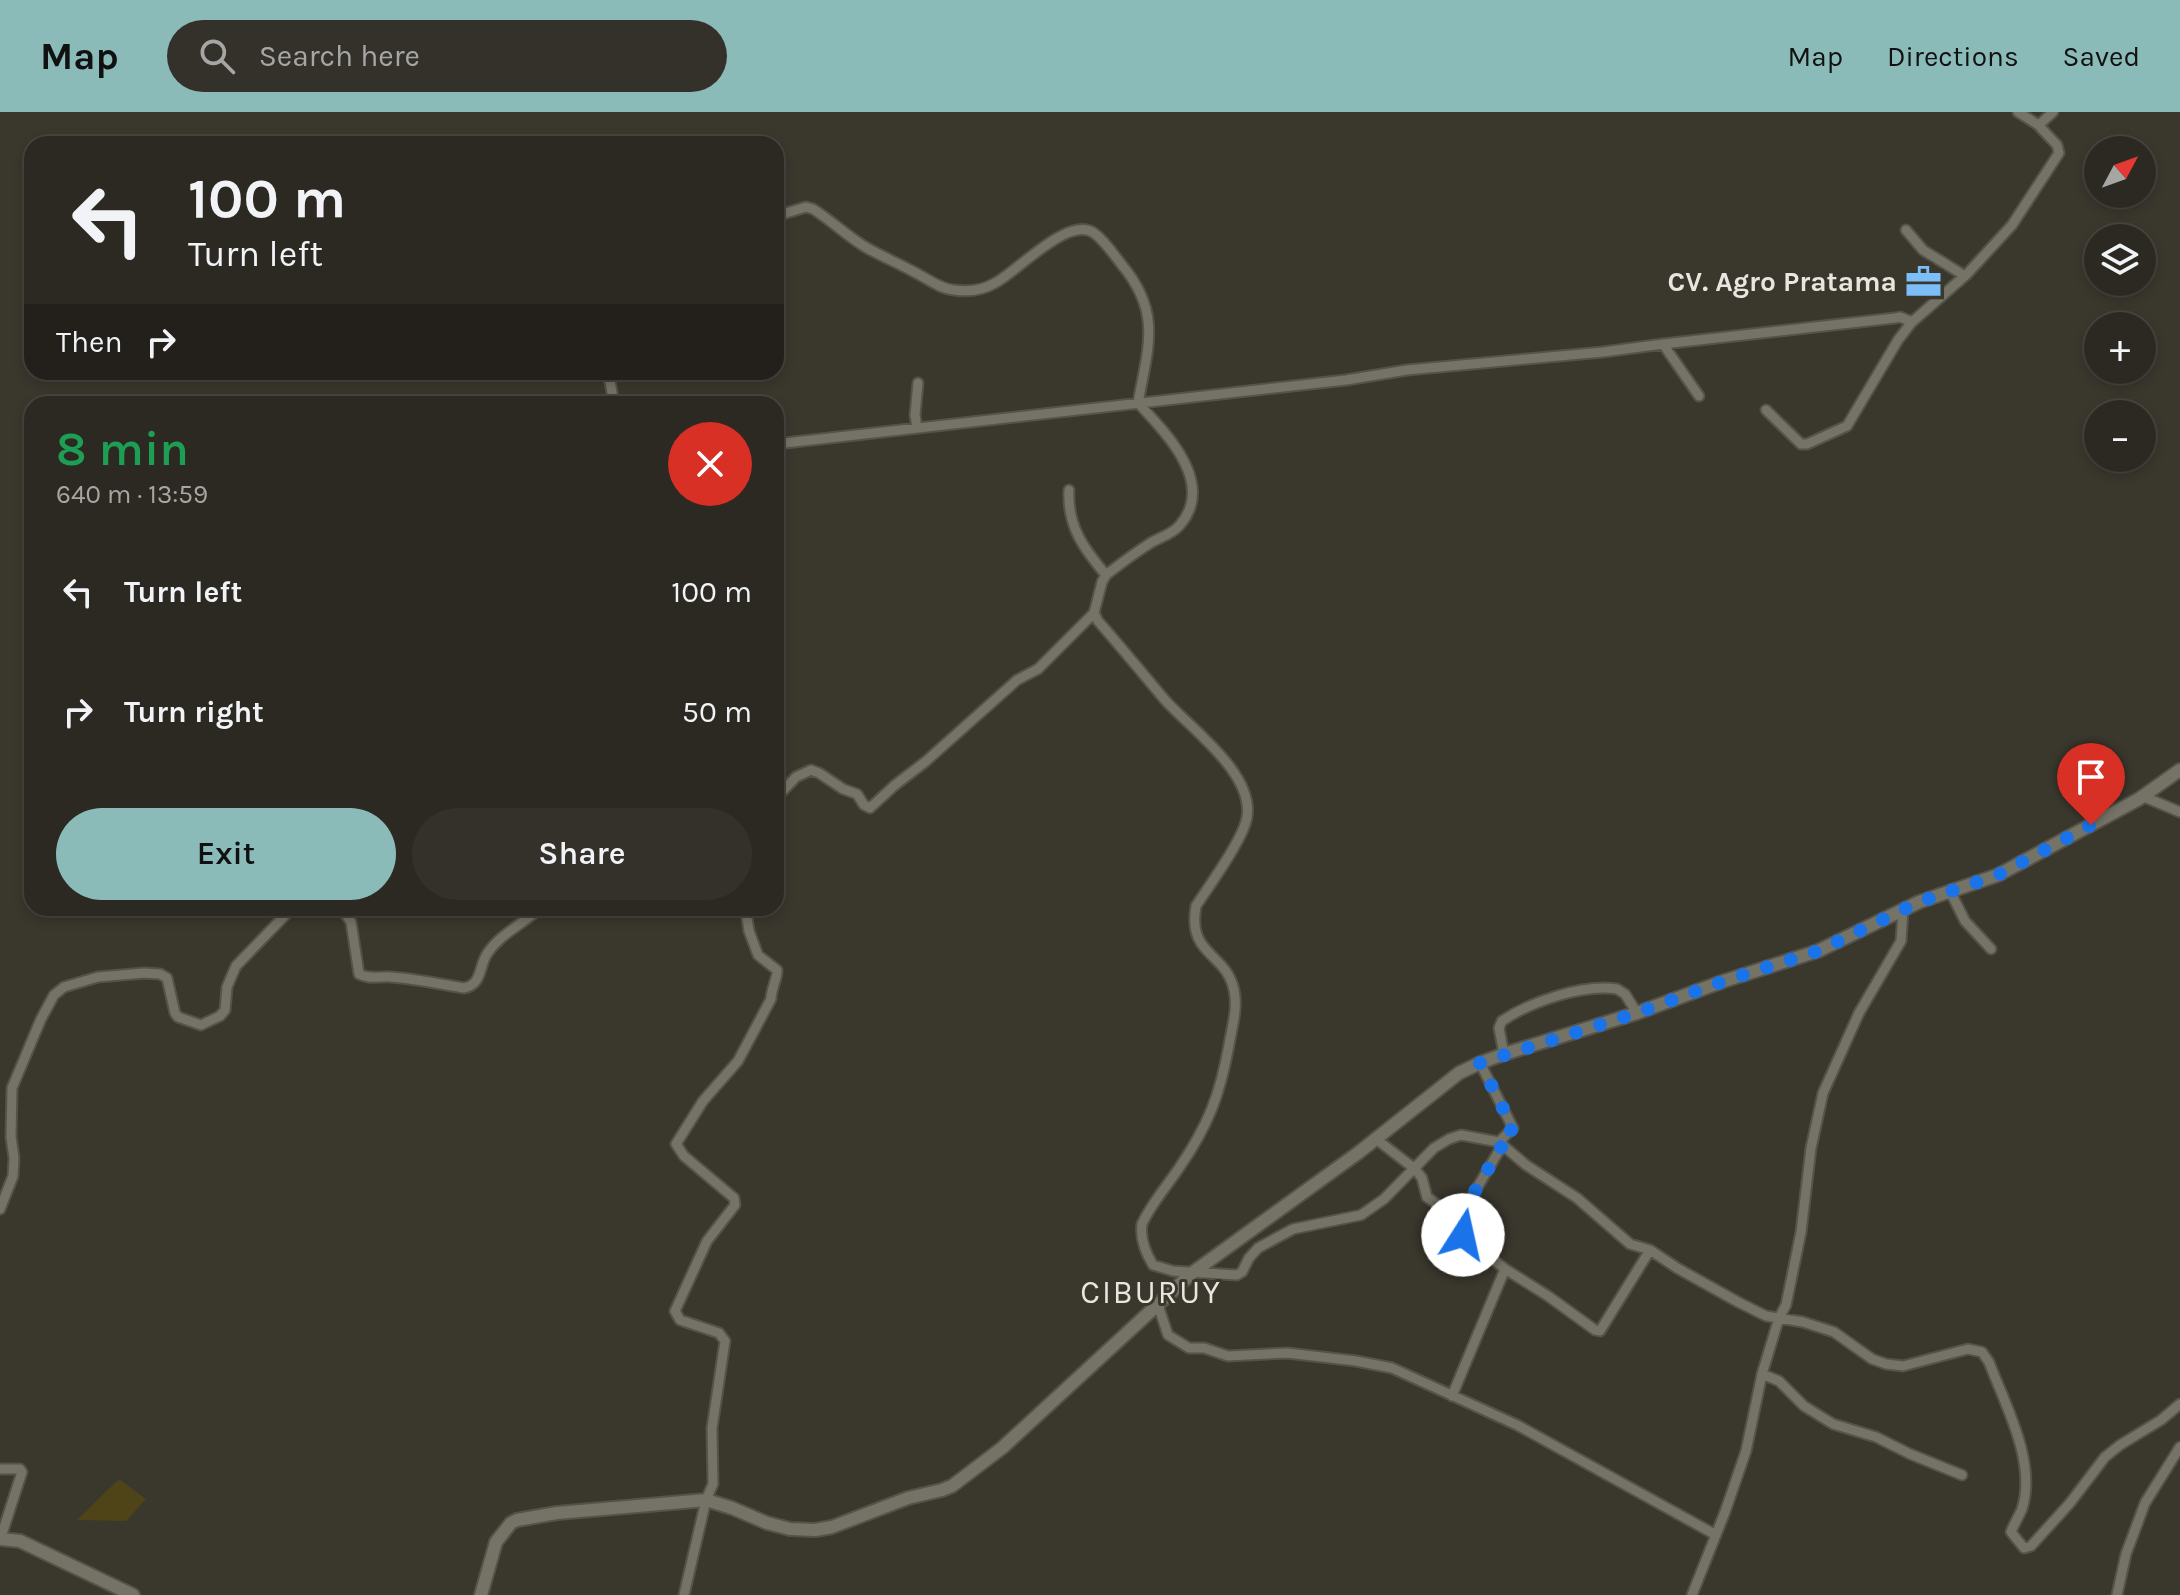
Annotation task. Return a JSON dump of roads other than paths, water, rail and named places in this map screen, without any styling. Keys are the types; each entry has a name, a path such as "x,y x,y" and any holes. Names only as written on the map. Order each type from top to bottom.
{"street":[{"path":"1766,410 1801,444 1842,429 1850,422 1898,340 1912,322 1965,276 2012,225 2057,157 2057,145 2040,126 2018,112"},
{"path":"2040,126 2053,112"},
{"path":"784,214 806,207 813,209 868,249 945,289 963,291 999,281 1053,240 1081,230 1094,233 1135,280 1146,305 1148,343 1138,403"},
{"path":"1906,230 1923,250 1965,276"},
{"path":"784,443 1346,380 1407,370 1603,352 1900,317 1912,322"},
{"path":"1663,344 1699,396"},
{"path":"917,428 918,383"},
{"path":"784,790 796,777 811,770 857,794 870,808 1017,680 1038,669 1094,613 1106,575 1180,525 1191,505 1193,487 1181,453 1138,403"},
{"path":"1069,490 1068,507 1075,529 1082,544 1106,575"},
{"path":"1094,613 1167,702 1229,767 1243,789 1248,806 1247,820 1241,834 1196,906 1194,919 1199,942 1227,972 1236,1006 1215,1104 1201,1133 1142,1224 1144,1247 1153,1265 1160,1269 1192,1273 1237,1275 1253,1253 1293,1229 1361,1215 1384,1199 1434,1148 1461,1135 1501,1143 1526,1165 1577,1198 1630,1244 1650,1250 1766,1316 1803,1322 1834,1332 1872,1359 1886,1364 1903,1366 1968,1349 1982,1352 1989,1362 2021,1446 2026,1481 2022,1510 2011,1532 2025,1548 2031,1546 2070,1503 2105,1457 2180,1404"},
{"path":"481,1595 496,1542 517,1520 557,1513 706,1500 767,1523 790,1529 815,1530 952,1486 1002,1448 1192,1273 1376,1139 1459,1073 1504,1054 1637,1013 1818,951 1919,902 1998,875 2142,796 2180,770"},
{"path":"2142,796 2180,812"},
{"path":"1950,891 1965,921 1991,949"},
{"path":"1692,1595 1746,1451 1762,1374 1786,1305 1823,1093 1859,1013 1901,941 1903,911"},
{"path":"0,1209 13,1176 12,1088 54,995 64,987 98,977 160,974 167,978 175,1013 201,1025 220,1016 225,1010 227,987 236,966 284,916"},
{"path":"347,916 351,922 362,977 388,976 464,988 473,986 478,980 487,953 506,934 531,916"},
{"path":"684,1595 706,1500 713,1484 712,1428 725,1341 719,1333 680,1320 675,1311 707,1241 735,1205 734,1198 684,1156 676,1144 703,1101 738,1061 771,999 777,970 758,955 749,931 748,916"},
{"path":"1504,1054 1499,1028 1502,1021 1563,994 1617,989 1625,994 1637,1013"},
{"path":"1458,1220 1501,1143 1513,1128 1480,1063"},
{"path":"1376,1139 1415,1169 1422,1178 1427,1197 1458,1220 1463,1235 1505,1269 1595,1330 1600,1331 1650,1250"},
{"path":"0,1148 12,1144"},
{"path":"1452,1396 1505,1269"},
{"path":"1158,1305 1168,1335 1189,1348 1204,1348 1228,1356 1287,1353 1392,1368 1517,1425 1716,1535"},
{"path":"1762,1374 1779,1381 1804,1406 1833,1424 1876,1437 1962,1475"},
{"path":"2117,1595 2126,1554 2145,1503 2180,1447"},
{"path":"0,1469 20,1469 22,1472 0,1540 20,1541 133,1595"}],"place":[{"name":"CV. Agro Pratama","path":"1923,281"}],"district":[{"name":"CIBURUY","path":"1151,1292"}]}
